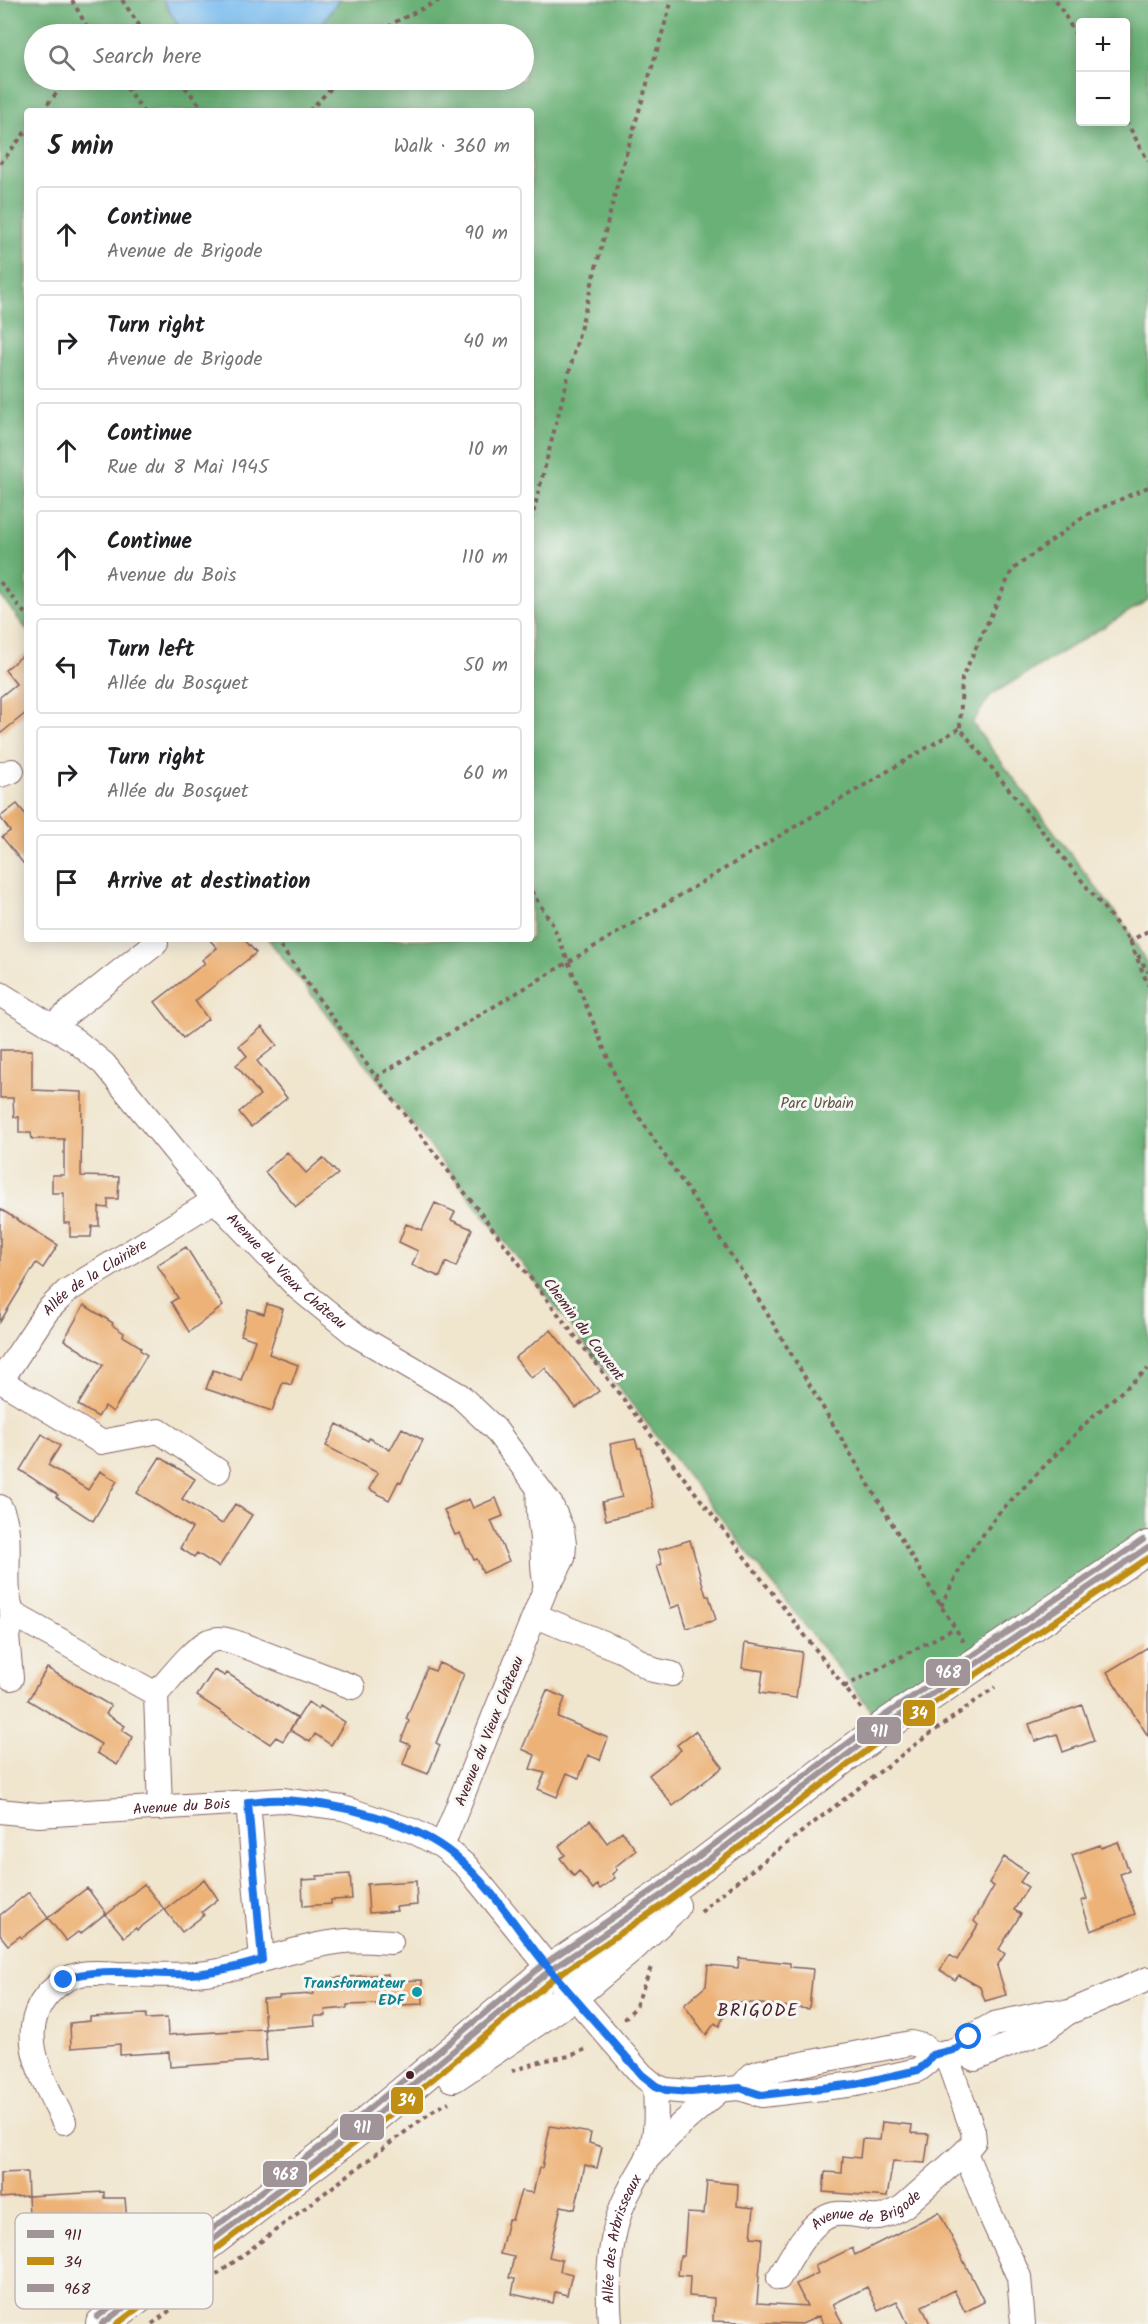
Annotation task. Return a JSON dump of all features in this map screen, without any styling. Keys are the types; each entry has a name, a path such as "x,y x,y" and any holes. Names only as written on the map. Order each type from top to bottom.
{"main road":[{"path":"213,2240 363,2126 551,1970 663,1894 878,1731 1148,1547"},
{"path":"213,2259 441,2084 573,1995 627,1950 669,1910 845,1775 1025,1649 1148,1567"},
{"path":"102,2324 122,2309"},
{"path":"128,2324 148,2309"}],"street":[{"path":"53,1025 156,943"},
{"name":"Avenue du Vieux Château","path":"0,994 53,1025 90,1052 117,1079 215,1200 276,1268 336,1321 386,1354 471,1404 495,1429 539,1490 537,1511 540,1525 542,1570 546,1587 442,1846"},
{"name":"Allée de la Clairière","path":"215,1200 67,1291 47,1311 0,1382 101,1442 159,1431 218,1471"},
{"path":"0,1507 5,1521 7,1599 13,1614 7,1636 11,1678"},
{"path":"13,1614 156,1694"},
{"path":"536,1616 623,1651 653,1670 672,1674"},
{"path":"160,1808 156,1694 209,1641 218,1639 237,1643 353,1687"},
{"name":"Avenue du Bois","path":"0,1811 38,1815 282,1800 343,1808 413,1831 442,1846 467,1867 573,1995"},
{"path":"248,1802 262,1960"},
{"path":"64,2122 39,2071 32,2043 36,2012 64,1980 81,1974 192,1974 238,1967 335,1942 363,1940 391,1942"},
{"path":"573,1995 642,2075 656,2086 678,2092 730,2090 762,2095 856,2084 918,2070 945,2052 975,2059 1045,2030 1067,2013 1148,1979"},
{"path":"945,2052 973,2131 974,2140 965,2152 1019,2277 1023,2324"},
{"name":"Allée des Arbrisseaux","path":"610,2324 608,2269 614,2233 629,2189 647,2158 654,2133 656,2086"},
{"name":"Allée des Arbrisseaux","path":"647,2158 680,2125 730,2090"},
{"name":"Avenue de Brigode","path":"779,2278 800,2240 825,2219 837,2214 872,2218 894,2213 965,2152"}],"path":[{"path":"72,0 85,24"},
{"path":"122,0 138,24"},
{"path":"392,24 440,0"},
{"path":"534,509 619,178 672,0"},
{"path":"1056,0 1076,35"},
{"path":"44,108 59,90"},
{"path":"128,90 141,108"},
{"path":"187,90 202,108"},
{"path":"312,108 329,90"},
{"path":"1128,126 1148,161"},
{"path":"0,164 24,134"},
{"path":"1148,487 1086,515 1012,570 962,678 960,728 1130,941 1148,972"},
{"path":"0,582 24,612"},
{"path":"376,1077 960,728"},
{"path":"534,896 553,925 621,1090 743,1273 965,1643"},
{"path":"1130,941 1148,931"},
{"path":"1130,941 1148,985"},
{"name":"Chemin du Couvent","path":"277,942 376,1077 878,1731"},
{"path":"941,1606 964,1561 998,1514 1093,1416 1148,1369"},
{"path":"844,1687 955,1628"}],"green space":[{"name":"Parc Urbain","path":"0,0 163,0 178,24 24,24 24,90 534,90 534,24 321,24 339,0 1148,0 1148,600 991,695 972,723 1128,930 1148,966 1148,1531 878,1719 270,942 534,942 534,108 24,108 24,626 0,595"}],"water":[{"path":"163,0 339,0 321,24 178,24"}],"building":[{"path":"24,654 24,714 0,734 0,697 16,684 5,670"},
{"path":"17,804 24,812 24,864 2,837 10,831 0,817"},
{"path":"212,942 247,942 256,953 195,1001 208,1019 183,1038 155,1002 205,963 202,960 217,948"},
{"path":"262,1027 277,1045 257,1061 287,1098 251,1127 239,1112 260,1095 236,1065 247,1056 239,1046"},
{"path":"0,1050 32,1050 32,1090 82,1092 81,1176 119,1177 118,1199 108,1199 108,1208 99,1207 99,1226 92,1226 91,1237 70,1237 70,1223 64,1223 64,1193 52,1193 52,1175 64,1175 64,1139 32,1139 31,1133 19,1133 19,1117 14,1117 13,1098 0,1098"},
{"path":"287,1152 306,1173 323,1158 338,1174 296,1207 265,1172"},
{"path":"435,1203 455,1212 451,1220 472,1229 456,1267 446,1262 440,1277 412,1265 418,1251 399,1242 406,1224 422,1230"},
{"path":"0,1209 58,1245 43,1268 36,1263 0,1322"},
{"path":"186,1247 223,1306 189,1332 171,1302 178,1298 157,1265"},
{"path":"267,1304 283,1309 269,1354 298,1365 291,1385 283,1382 272,1411 206,1389 213,1370 241,1380 255,1340 241,1335 248,1309 264,1314"},
{"path":"84,1305 113,1323 112,1325 124,1333 123,1336 141,1347 140,1350 147,1355 113,1412 105,1406 98,1417 78,1405 103,1365 64,1340"},
{"path":"551,1330 599,1391 576,1408 545,1368 531,1378 515,1358"},
{"path":"337,1424 390,1450 402,1428 423,1440 401,1483 398,1482 389,1500 369,1489 378,1473 326,1446"},
{"path":"42,1434 60,1446 48,1465 88,1490 100,1471 117,1481 93,1521 20,1470"},
{"path":"635,1439 638,1448 641,1448 654,1508 606,1520 602,1502 622,1497 610,1444"},
{"path":"160,1457 195,1479 182,1499 222,1524 235,1504 252,1515 219,1567 197,1553 194,1557 180,1548 192,1528 137,1493"},
{"path":"496,1498 503,1516 491,1521 509,1561 483,1573 477,1559 474,1560 467,1549 460,1533 455,1535 444,1510 469,1499 473,1508"},
{"path":"690,1540 706,1596 709,1596 716,1620 687,1628 680,1605 671,1608 657,1566 662,1564 658,1550"},
{"path":"745,1643 802,1652 796,1698 760,1693 763,1671 742,1668"},
{"path":"1148,1647 1148,1736 1107,1672"},
{"path":"439,1663 464,1674 436,1743 440,1745 428,1774 403,1764 410,1745 401,1741 409,1721 406,1719 427,1668 435,1671"},
{"path":"47,1668 111,1706 106,1714 125,1726 122,1730 133,1737 117,1765 97,1753 101,1744 28,1700"},
{"path":"214,1670 225,1676 227,1673 297,1718 283,1741 276,1737 270,1744 197,1696"},
{"path":"547,1690 565,1698 558,1717 608,1738 600,1760 588,1755 579,1778 567,1773 557,1797 538,1789 545,1773 530,1769 535,1755 522,1749"},
{"path":"308,1702 318,1709 320,1706 345,1722 331,1745 315,1734 310,1742 290,1730"},
{"path":"1082,1705 1094,1741 1063,1752 1057,1734 1035,1741 1029,1724"},
{"path":"695,1731 723,1767 673,1806 649,1775 681,1750 677,1745"},
{"path":"590,1820 607,1843 622,1831 636,1850 615,1867 617,1870 612,1874 615,1878 600,1889 597,1885 593,1889 579,1871 574,1876 560,1858 565,1855 559,1846"},
{"path":"1118,1842 1129,1871 1120,1874 1135,1914 1091,1931 1081,1901 1087,1899 1072,1855 1100,1845 1101,1848"},
{"path":"1004,1857 1027,1872 1020,1882 1028,1887 1014,1910 1021,1914 999,1949 1005,1954 997,1966 1006,1995 985,2001 980,1987 959,1975 955,1980 940,1970 950,1955 957,1960 978,1925 974,1921 994,1886 989,1883"},
{"path":"350,1874 352,1899 331,1900 331,1904 303,1906 302,1880 317,1879 317,1876"},
{"path":"204,1879 218,1899 202,1912 204,1915 182,1932 165,1910"},
{"path":"416,1881 417,1905 396,1907 397,1911 369,1913 367,1884"},
{"path":"144,1884 164,1909 124,1937 106,1915"},
{"path":"87,1888 106,1913 80,1934 78,1932 66,1941 48,1918"},
{"path":"29,1892 48,1918 22,1938 20,1936 8,1945 0,1935 0,1915"},
{"path":"739,1958 790,1963 790,1967 813,1969 809,2009 732,2001 730,2014 726,2012 719,2026 715,2023 706,2035 684,2005 706,1986 708,1965 738,1968"},
{"path":"388,1974 389,1981 422,1980 423,2004 347,2005 347,2008 325,2010 326,2016 314,2016 315,2025 265,2029 263,1999 313,1994 312,1986 333,1985 333,1978"},
{"path":"146,2014 146,2019 167,2018 168,2035 265,2029 267,2060 170,2067 169,2052 120,2055 120,2044 71,2048 70,2023 90,2021 90,2017"},
{"path":"882,2122 912,2125 911,2133 929,2134 925,2163 893,2161 887,2197 823,2192 825,2172 842,2173 843,2156 860,2158 862,2139 880,2140"},
{"path":"550,2126 591,2133 589,2143 602,2147 597,2168 585,2165 575,2209 561,2206 549,2257 562,2260 560,2271 572,2274 567,2295 555,2292 553,2303 512,2294 515,2279 509,2278 514,2257 500,2254 508,2220 512,2220 521,2191 533,2193 539,2168 542,2168"},
{"path":"27,2172 28,2196 0,2198 0,2173"},
{"path":"707,2181 738,2184 737,2206 754,2208 751,2237 762,2238 757,2303 807,2306 796,2284 818,2273 815,2266 852,2248 855,2255 939,2212 984,2302 965,2312 954,2290 922,2306 930,2324 908,2324 897,2301 878,2310 867,2287 833,2304 843,2324 823,2324 819,2316 802,2324 713,2321 714,2298 689,2296 690,2276 678,2275 680,2256 684,2256 687,2213 704,2214"},
{"path":"104,2192 104,2198 125,2198 126,2213 29,2213 28,2196"}],"transit line":[{"name":"968","path":"213,2229 357,2119 544,1964 658,1887 884,1716 1143,1540"},
{"name":"911","path":"213,2240 363,2126 549,1971 663,1894 889,1723 1148,1547"},
{"name":"34","path":"213,2251 368,2133 554,1978 668,1901 894,1730 1148,1558"},
{"name":"968","path":"97,2317 108,2309"},
{"name":"911","path":"102,2324 122,2309"},
{"name":"34","path":"117,2324 137,2309"}],"place":[{"name":"Transformateur EDF","path":"417,1992"}],"district":[{"name":"BRIGODE","path":"758,2010"}],"route":[{"path":"64,1980 91,1973 172,1975 213,1972 262,1960 248,1802 282,1800 320,1804 365,1814 413,1831 442,1846 467,1867 481,1883 545,1963 642,2075 656,2086 666,2090 690,2092 740,2088 762,2095 856,2084 918,2070 927,2063 932,2055 957,2049 969,2037"}]}
